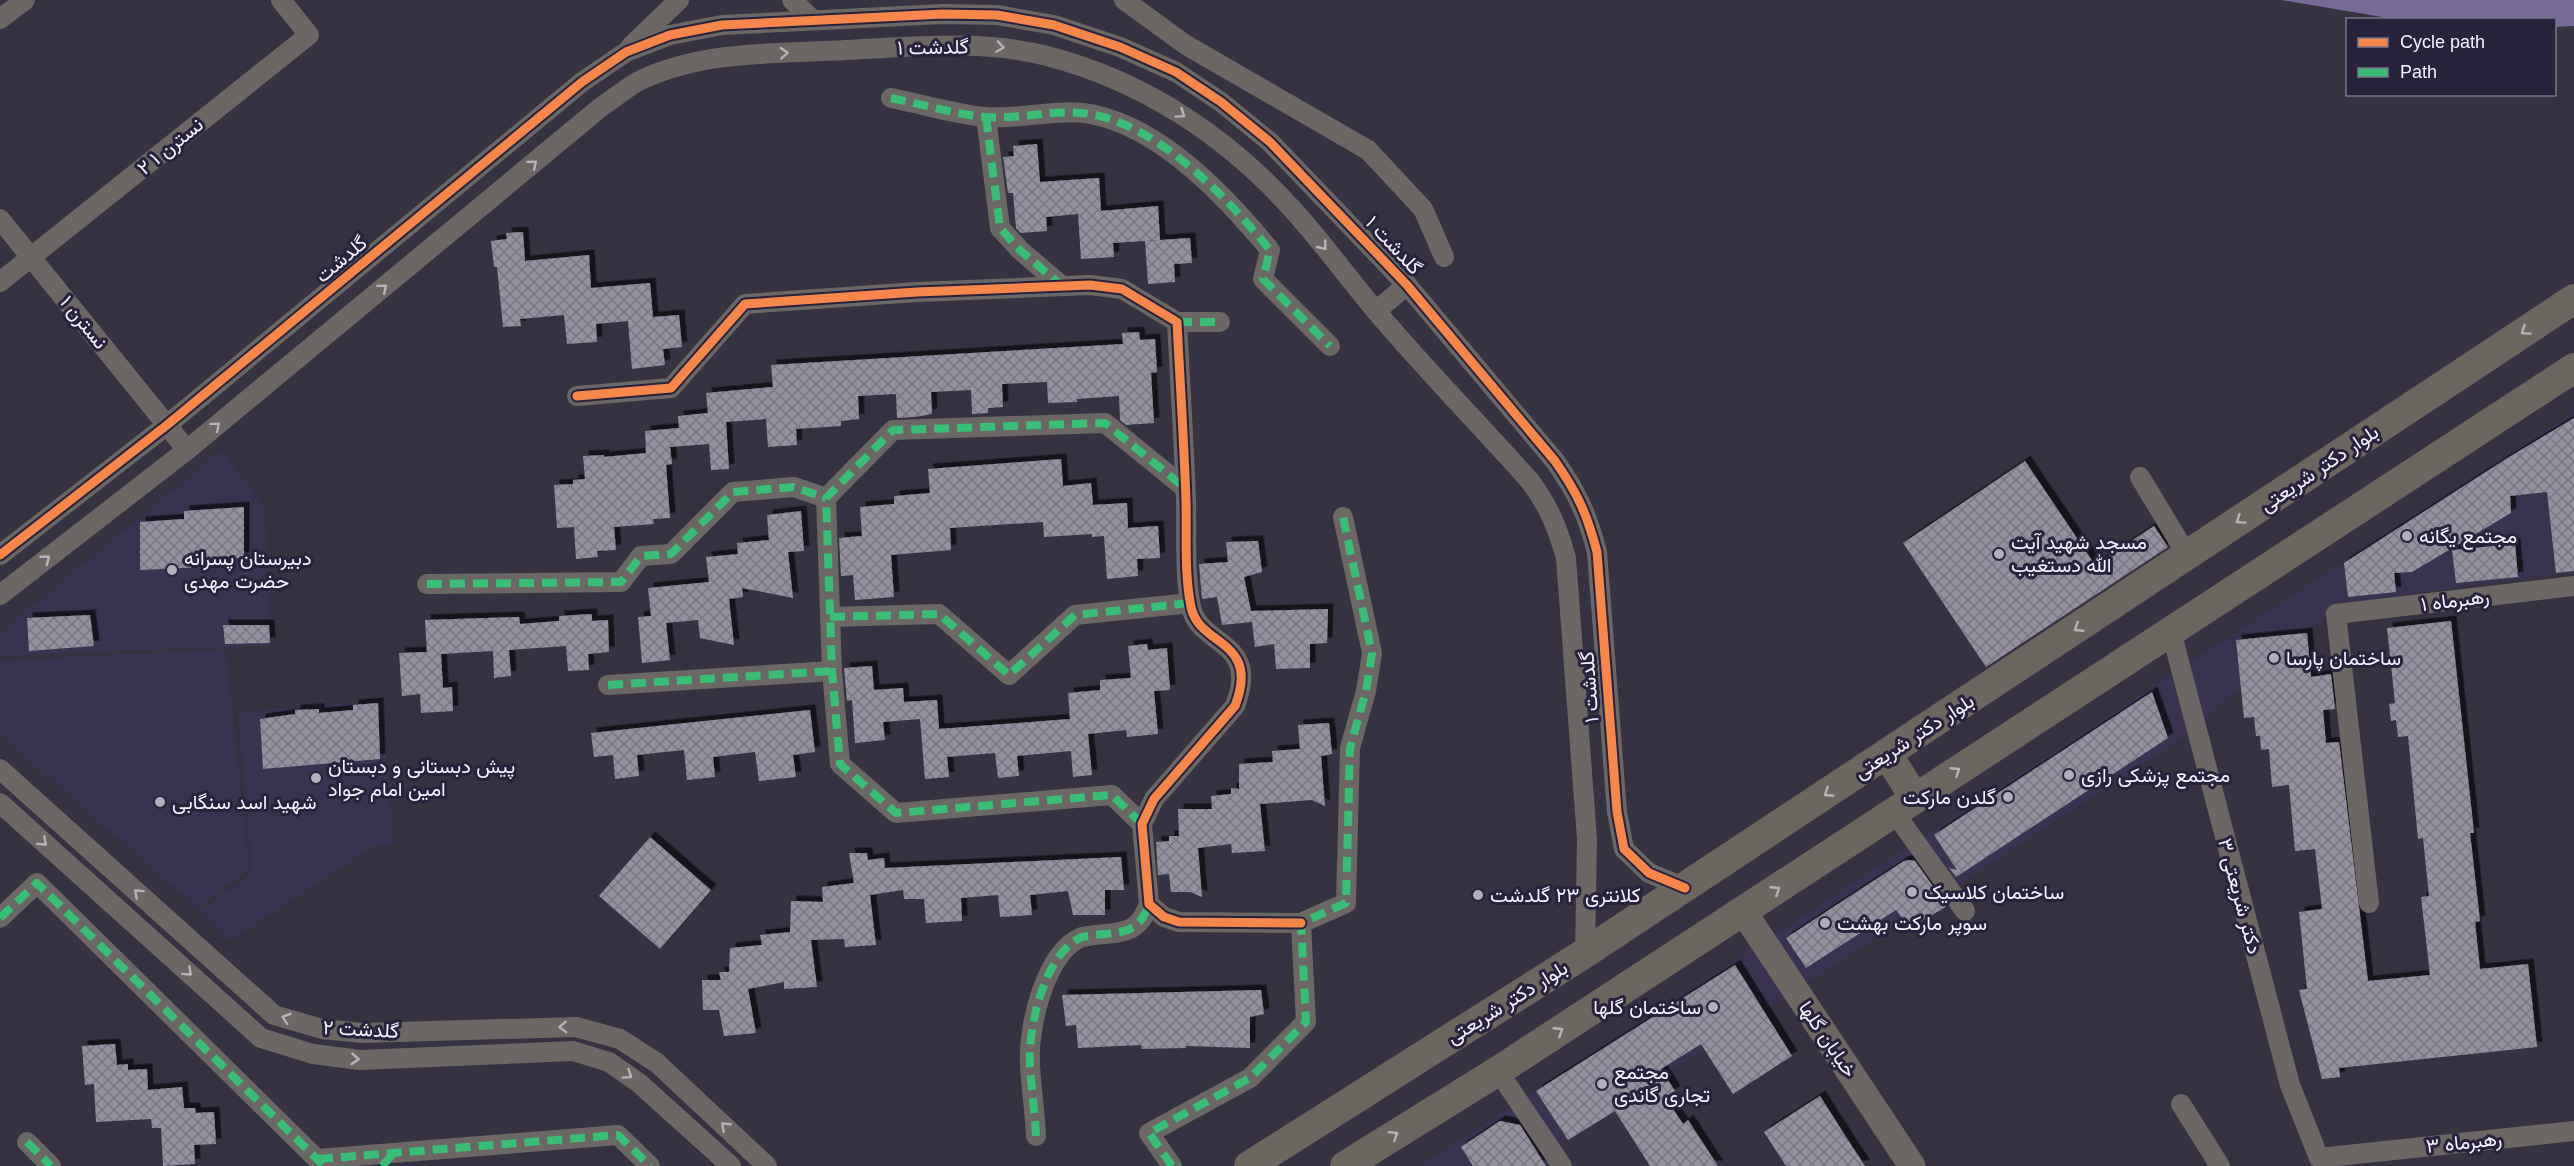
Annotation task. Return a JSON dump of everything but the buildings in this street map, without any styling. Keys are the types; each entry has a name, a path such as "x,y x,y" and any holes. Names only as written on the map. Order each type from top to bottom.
{"main road":[{"name":"بلوار دکتر شریعتی","path":"1249,1166 1685,888 2574,299"},
{"path":"1345,1166 1498,1071 2574,368"},
{"path":"1887,754 1905,805"}],"street":[{"path":"0,19 25,0"},
{"name":"۲ نسترن ۱","path":"0,282 309,35 281,0"},
{"path":"625,52 678,0"},
{"path":"792,0 813,20"},
{"path":"1124,0 1186,45 1368,150 1423,209 1444,257"},
{"name":"گلدشت ۱","path":"722,25 813,20 943,7 1054,25 1120,47 1176,72 1221,102 1270,142 1407,285 1555,461 1575,489 1587,513 1597,552 1617,812 1624,849 1649,873 1685,888"},
{"name":"گلدشت","path":"0,555 167,425 582,82 625,52 670,35 722,25"},
{"name":"گلدشت ۱","path":"357,309 601,107 640,80 679,65 726,56 944,45 993,46 1047,56 1108,76 1160,99 1202,127 1248,165 1294,211 1376,311 1530,480 1548,505 1557,524 1566,558 1587,839 1585,953"},
{"path":"891,98 986,117 1056,113 1095,114 1140,131 1198,173 1257,234 1270,250 1263,279 1330,346"},
{"path":"986,117 1000,228 1020,250 1062,286"},
{"name":"نسترن ۱","path":"0,219 188,450"},
{"path":"0,595 188,450 357,309 337,285"},
{"path":"577,396 670,388 745,304 1090,285 1122,290 1177,322 1220,322"},
{"path":"1376,311 1407,285"},
{"path":"1036,1136 1030,1062 1034,1023 1042,992 1058,955 1082,937 1135,928 1144,920 1149,904 1142,824 1154,800 1235,706 1242,689 1240,669 1233,652 1200,624 1191,609 1186,559 1177,322"},
{"path":"1142,824 1112,795 896,813 840,764 832,671 826,498 893,430 1105,423 1185,488"},
{"path":"2140,477 2187,555"},
{"path":"427,584 621,582 641,556 671,554 733,492 794,487 826,498"},
{"path":"1149,904 1164,917 1179,922 1301,923 1346,903 1350,748 1366,691 1372,653 1343,517"},
{"name":"۱ رهبرماه","path":"2369,903 2336,614 2574,586"},
{"path":"830,617 939,614 1009,675 1075,615 1190,603"},
{"name":"۳ دکتر شریعتی","path":"2170,630 2290,1085 2319,1158"},
{"path":"608,685 832,671"},
{"path":"1577,706 1608,702"},
{"name":"گلدشت ۲","path":"0,769 274,1015 322,1029 363,1033 576,1027 620,1039 657,1064 767,1166"},
{"name":"گلدشت ۲","path":"0,803 261,1038 313,1054 360,1060 573,1051 609,1062 639,1083 731,1166"},
{"path":"1905,805 1965,910"},
{"path":"0,918 37,883 321,1163 388,1159 618,1135 650,1166"},
{"name":"خیابان گلها","path":"1743,911 1912,1166"},
{"path":"1172,1166 1149,1132 1250,1078 1306,1022 1301,923"},
{"path":"1498,1071 1562,1166"},
{"path":"2181,1104 2220,1166"},
{"name":"۳ رهبرماه","path":"2319,1158 2574,1131"},
{"path":"27,1142 51,1166"}],"shaded area":[{"path":"2281,0 2574,0 2574,26 2556,27 2556,18 2388,18"},
{"path":"2574,411 2574,571 2340,604 2175,744 1545,1153 1553,1166 1420,1166"},
{"name":"دبیرستان پسرانه حضرت مهدی","path":"222,450 265,507 272,645 0,656 0,633"},
{"name":"شهید اسد سنگابی","path":"226,649 249,870 198,908 0,734 0,661"},
{"name":"پیش دبستانی و دبستان امین امام جواد","path":"382,700 393,844 373,847 229,941 200,911 252,873 238,712"}],"marked path":[{"path":"891,98 985,117 1082,113 1121,123 1145,135 1169,151 1214,188 1253,230 1270,250 1263,279 1330,346"},
{"path":"986,117 1000,228 1020,250 1062,286"},
{"path":"1177,322 1220,322"},
{"path":"1142,824 1112,795 896,813 840,764 832,671 826,498 893,430 1105,423 1185,488"},
{"path":"427,584 621,582 641,556 671,554 733,492 794,487 826,498"},
{"path":"1172,1166 1149,1133 1250,1078 1306,1022 1301,923 1346,903 1350,748 1366,691 1372,653 1343,517"},
{"path":"830,617 939,614 1009,675 1075,615 1190,603"},
{"path":"608,685 832,671"},
{"path":"0,918 37,883 324,1166"},
{"path":"1036,1136 1030,1048 1036,1011 1049,974 1069,945 1082,937 1122,932 1135,926 1145,914 1149,904"},
{"path":"318,1159 618,1135 650,1166"},
{"path":"27,1142 51,1166"},
{"path":"382,1166 394,1153"}],"cycle path":[{"path":"0,555 167,425 582,82 626,52 670,35 722,25 943,14 997,15 1054,25 1120,47 1176,72 1221,102 1270,142 1407,285 1555,461 1581,505 1597,552 1617,812 1624,849 1649,873 1685,888"},
{"path":"577,396 671,388 745,304 917,292 1090,285 1122,289 1177,322 1187,567 1191,607 1196,620 1235,656 1240,668 1241,684 1235,706 1154,799 1142,824 1149,904 1164,917 1179,922 1301,923"}],"place":[{"name":"مجتمع یگانه","path":"2407,536"},
{"name":"مسجد شهید آیت الله دستغیب","path":"1999,554"},
{"name":"دبیرستان پسرانه حضرت مهدی","path":"172,570"},
{"name":"ساختمان پارسا","path":"2274,658"},
{"name":"مجتمع پزشکی رازی","path":"2069,775"},
{"name":"پیش دبستانی و دبستان امین امام جواد","path":"316,778"},
{"name":"گلدن مارکت","path":"2008,797"},
{"name":"شهید اسد سنگابی","path":"160,802"},
{"name":"ساختمان کلاسیک","path":"1912,892"},
{"name":"کلانتری ۲۳ گلدشت","path":"1478,895"},
{"name":"سوپر مارکت بهشت","path":"1825,923"},
{"name":"ساختمان گلها","path":"1713,1007"},
{"name":"مجتمع تجاری گاندی","path":"1602,1084"}]}
